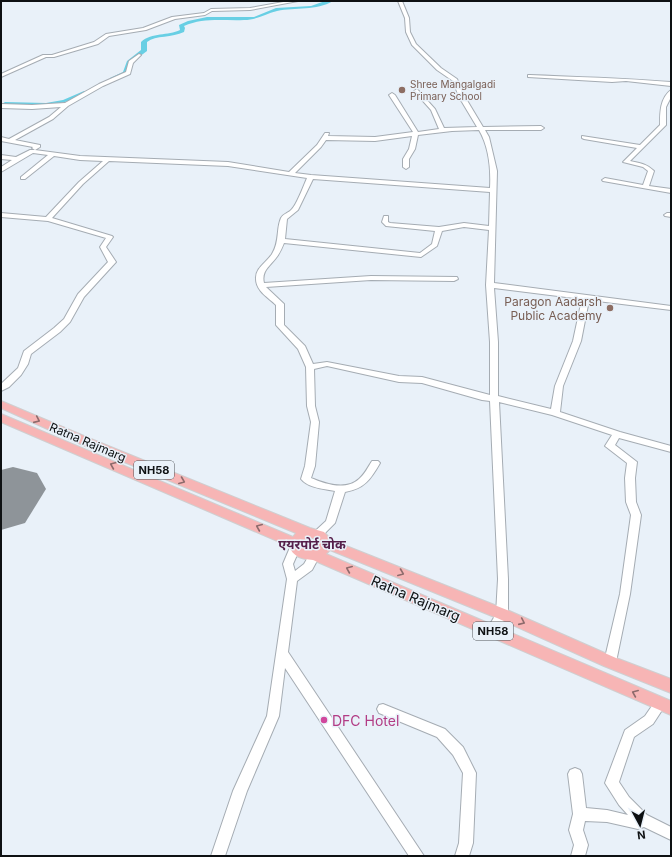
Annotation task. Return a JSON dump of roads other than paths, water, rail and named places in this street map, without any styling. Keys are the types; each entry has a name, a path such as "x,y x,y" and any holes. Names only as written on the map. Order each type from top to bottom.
{"main road":[{"name":"Ratna Rajmarg","path":"1,404 94,446 317,537 502,614 610,662 671,686"},
{"name":"Ratna Rajmarg","path":"1,418 295,545 298,552 315,555 665,706"},
{"path":"295,545 297,538 302,535 317,537 323,550 315,555"}],"street":[{"path":"1,76 45,56 52,56 96,43 108,35 144,29 174,18 205,14 211,10 250,10 296,1"},
{"path":"400,1 407,18 408,32 414,45 439,69 455,80 462,97 482,128 486,137 494,171 490,285 494,342 494,398 503,579 502,614 492,631"},
{"path":"8,141 51,118 66,105 101,85 128,73 131,62 139,55"},
{"path":"530,76 612,81 626,80 671,84"},
{"path":"417,91 434,110 442,130"},
{"path":"646,186 651,171 645,166 626,162 663,125 663,107 671,92"},
{"path":"392,95 416,133"},
{"path":"1,106 32,107 66,105"},
{"path":"290,174 319,146 326,135 376,139 394,138 416,133 442,130 541,128"},
{"path":"406,167 406,158 411,149 413,138 416,133"},
{"path":"584,136 642,147"},
{"path":"1,139 38,146 2,169"},
{"path":"32,151 80,158 107,160 228,164 311,177 494,190"},
{"path":"23,178 53,154"},
{"path":"1,157 17,159"},
{"path":"48,220 81,183 107,160"},
{"path":"311,177 295,210 284,218 281,241 276,254 261,270 259,277 261,286 268,295 280,304 280,325 302,348 310,367 311,406 315,422 310,466 306,478 320,485 341,489 355,488 366,479 375,463"},
{"path":"605,180 671,191"},
{"path":"1,215 48,220 91,231 97,235 110,237 103,247 104,251 110,256 112,262 81,296 67,320 57,330 27,353 27,358 18,374 1,388"},
{"path":"386,217 385,222 388,225 439,229 464,225 493,228"},
{"path":"281,241 421,256 435,245 439,229"},
{"path":"261,286 313,281 386,278 432,280 454,279"},
{"path":"490,285 671,308"},
{"path":"555,413 559,386 577,341 586,297"},
{"path":"310,367 326,364 399,379 422,380 485,398 494,398 555,413 617,434 671,449"},
{"path":"610,662 625,594 636,515 631,502 630,478 632,462 610,446 617,434"},
{"path":"317,537 330,523 341,489"},
{"path":"218,856 240,792 273,716 292,579 288,564 295,545"},
{"path":"292,579 308,567 315,555"},
{"path":"282,653 417,856"},
{"path":"665,706 649,720 629,734 612,783 624,801 642,819 671,834"},
{"path":"383,709 441,733 458,750 470,773 466,844 462,856"},
{"path":"575,774 580,814 576,830 581,845 578,856"},
{"path":"580,814 607,816 638,823 642,819"}],"waterway":[{"path":"113,78 125,73 129,62 144,51 144,42 149,38 176,34 182,31 183,28 181,26 189,22 216,18 254,18 276,10 311,7 331,1"},
{"path":"5,104 26,105 55,103 74,98 84,93"}],"place":[{"name":"Shree Mangalgadi Primary School","path":"402,90"},
{"name":"Paragon Aadarsh Public Academy","path":"610,308"},
{"name":"DFC Hotel","path":"324,720"}],"district":[{"name":"एयरपोर्ट चोक","path":"312,544"}]}
